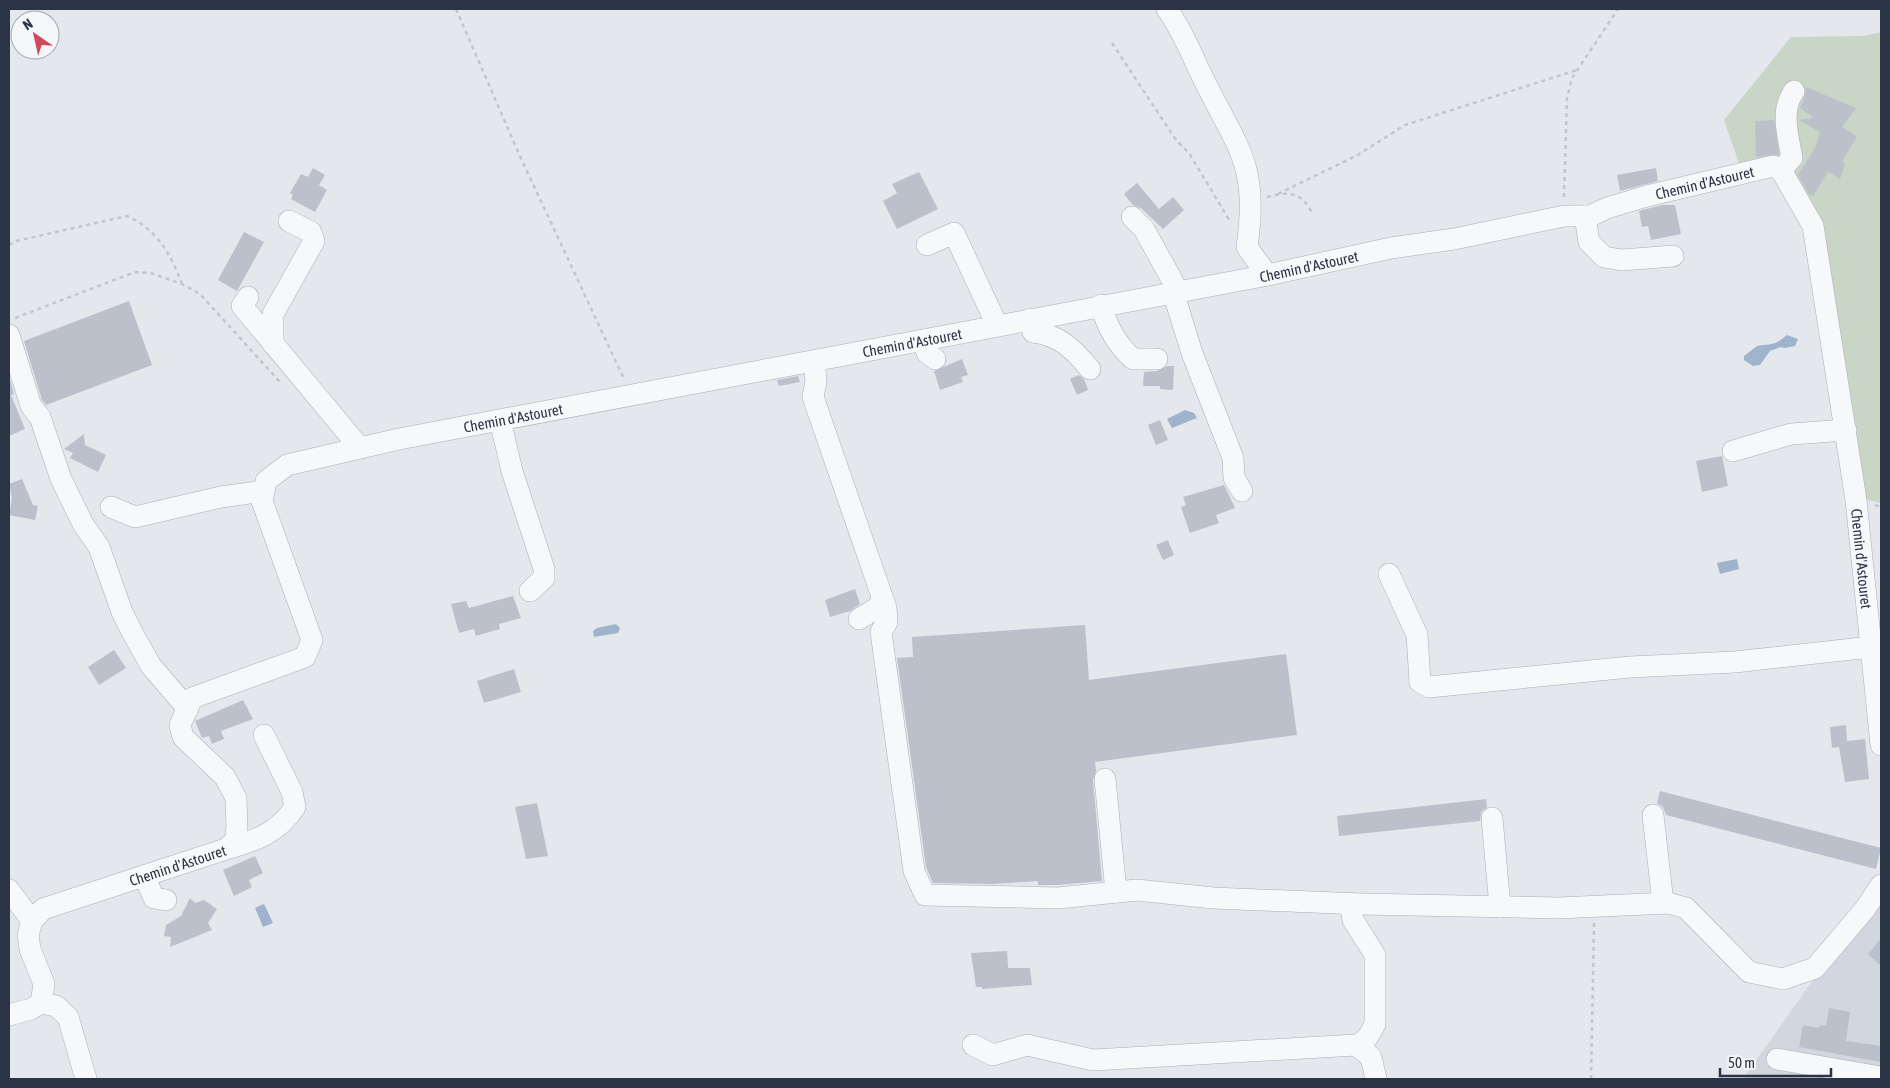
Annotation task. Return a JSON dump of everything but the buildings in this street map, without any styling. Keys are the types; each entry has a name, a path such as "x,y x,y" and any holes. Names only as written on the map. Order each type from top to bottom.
{"street":[{"path":"1167,9 1180,28 1204,82 1238,144 1249,177 1251,202 1246,247 1267,275"},
{"path":"1781,170 1792,158 1787,130 1786,102 1794,91"},
{"name":"Chemin d'Astouret","path":"32,920 43,909 226,849 235,841 237,828 236,798 224,777 183,737 180,725 192,698 305,657 312,640 262,501 266,481 287,465 360,448 500,420 1100,305 1267,275 1391,248 1454,239 1564,216 1592,214 1647,196 1773,166 1781,170 1813,226 1856,500 1874,644 1881,745"},
{"path":"1610,190 1592,214 1589,242 1604,257 1622,260 1673,256"},
{"path":"1132,217 1144,229 1175,292 1192,353 1233,458 1234,478 1242,491"},
{"path":"272,344 273,314 314,241 311,232 289,221"},
{"path":"926,245 954,233 997,325"},
{"path":"248,297 242,306 360,448"},
{"path":"1100,305 1106,323 1122,350 1132,359 1157,359"},
{"path":"1031,319 1033,332 1049,334 1064,344 1090,369"},
{"path":"9,335 31,406 40,417 69,496 98,547 122,612 151,666 188,710"},
{"path":"924,340 927,353 935,359"},
{"path":"814,361 816,381 813,397 886,608 887,622 881,632 892,722 914,871 925,895 1058,898 1137,890 1213,898 1500,907 1594,907 1663,904 1686,908 1748,972 1783,979 1815,968 1865,909 1881,886"},
{"path":"500,420 512,471 544,569 544,578 530,591"},
{"path":"1733,451 1790,434 1846,430"},
{"path":"111,507 135,517 221,497 264,491"},
{"path":"1389,574 1417,635 1417,668 1420,682 1429,687 1630,667 1735,662 1874,644"},
{"path":"858,619 877,608 882,600"},
{"path":"226,849 249,843 271,833 286,821 295,807 292,792 264,735"},
{"path":"1105,779 1116,892"},
{"path":"1653,815 1663,904"},
{"path":"1492,818 1500,885 1500,907"},
{"path":"144,876 154,898 166,900"},
{"path":"9,890 32,920 28,935 30,950 44,984 41,1003"},
{"path":"1350,903 1353,920 1375,955 1375,1024 1359,1047"},
{"path":"9,1015 31,1009 41,1003 56,1006 68,1016 86,1079"},
{"path":"973,1044 993,1055 1027,1045 1093,1060 1328,1047 1359,1047 1371,1057 1376,1079"},
{"path":"1777,1059 1881,1077"}],"path":[{"path":"456,9 519,154 632,396"},
{"path":"1564,216 1567,98 1572,78 1618,9"},
{"path":"1112,43 1176,140 1189,154 1246,247"},
{"path":"1251,202 1278,194 1356,156 1405,125 1577,70"},
{"path":"1278,194 1298,196 1306,201 1312,214"},
{"path":"9,246 16,241 127,216 137,220 152,233 172,257 182,284"},
{"path":"9,320 135,272 151,273 182,284 200,294 280,383"},
{"path":"1591,1079 1594,907"}],"shaded area":[{"path":"1881,898 1881,1079 1743,1079 1808,987"}],"green space":[{"path":"1881,32 1881,503 1860,498 1816,220 1781,162 1740,166 1724,120 1791,37 1864,36"}],"water":[{"path":"1787,335 1798,339 1795,346 1781,347 1770,351 1760,365 1753,366 1744,360 1744,356 1757,346 1775,343"},
{"path":"1185,410 1194,413 1197,418 1172,428 1167,419"},
{"path":"1737,559 1739,569 1720,574 1717,563"},
{"path":"616,624 620,628 618,633 594,637 593,631 597,628"},
{"path":"264,904 273,923 263,927 255,908"}]}
